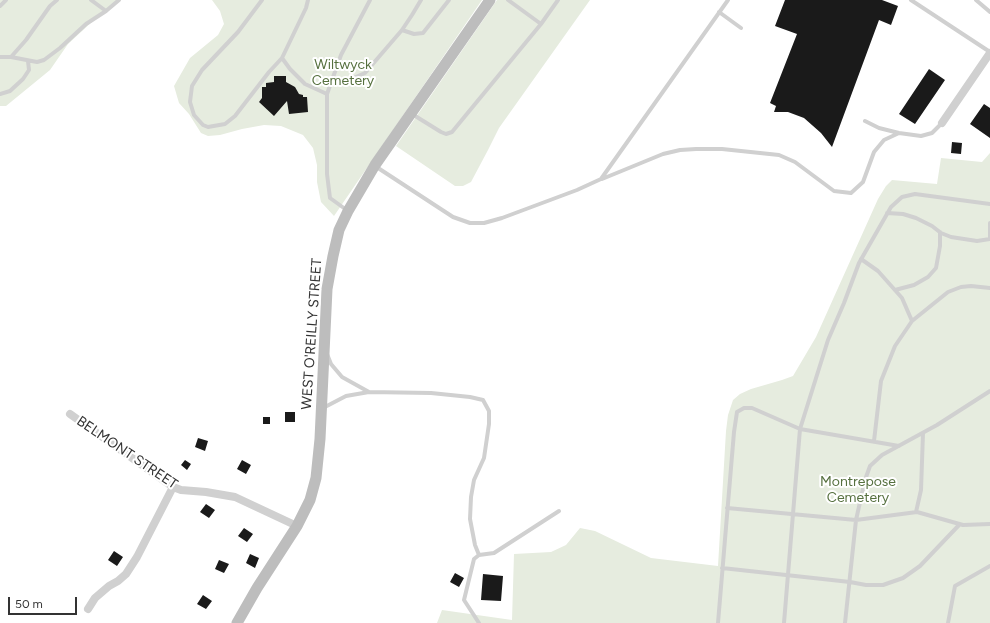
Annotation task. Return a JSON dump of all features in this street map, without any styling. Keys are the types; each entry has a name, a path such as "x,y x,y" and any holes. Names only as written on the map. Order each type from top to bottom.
{"street":[{"name":"WEST O'REILLY STREET","path":"237,623 257,588 297,526 310,500 316,478 328,289 332,256 339,230 348,211 375,166 490,0"},
{"path":"942,123 990,52"},
{"name":"BELMONT STREET","path":"70,414 173,487 181,490 206,492 235,497 297,526"},
{"path":"88,609 95,598 126,574 137,557 173,487"}],"lane":[{"path":"0,6 6,0"},
{"path":"11,57 26,40 56,0"},
{"path":"91,0 106,11"},
{"path":"0,57 11,57 37,62 44,60 60,48 86,24 106,11 119,0"},
{"path":"262,0 238,32 202,70 192,86 190,102 194,115 203,125 208,127 225,124 236,116 269,72 282,58 306,8 308,0"},
{"path":"348,211 330,198 327,174 327,94 341,55 370,0"},
{"path":"331,84 348,80 365,73 402,30 421,0"},
{"path":"402,30 414,34 423,33 449,0"},
{"path":"508,0 541,24"},
{"path":"411,113 441,132 446,134 452,132 541,24 558,0"},
{"path":"601,179 728,0"},
{"path":"911,0 990,52"},
{"path":"976,0 990,12"},
{"path":"719,12 741,28"},
{"path":"282,58 290,69 305,84 327,94"},
{"path":"0,94 10,91 22,79 29,70 28,61"},
{"path":"865,121 879,128 921,136 932,133 942,123"},
{"path":"375,166 453,217 470,223 484,223 502,218 577,190 663,154 696,148 779,155 795,162 834,191 851,193 863,182 874,152 884,140 899,133"},
{"path":"784,623 800,429 828,340 862,259 887,213 902,197 915,194 990,204"},
{"path":"887,213 903,214 916,218 940,232 951,237 964,240 977,241 990,238 990,223"},
{"path":"895,290 914,285 928,277 936,268 939,252 940,232"},
{"path":"862,259 878,271 902,298 912,321"},
{"path":"874,442 881,381 895,346 912,321 948,292 961,287 971,286 990,288"},
{"path":"324,346 331,364 342,377 369,392"},
{"path":"845,623 856,520 865,480 870,466 882,455 923,433 990,391"},
{"path":"321,410 346,396 369,392 431,393 470,397 483,400 489,411 489,424 484,458 473,486 470,519 475,545 479,554"},
{"path":"718,623 727,508 737,412 744,408 752,408 800,429 899,446"},
{"path":"916,512 921,490 923,433"},
{"path":"727,508 856,520 916,512 960,524 990,524"},
{"path":"479,623 464,600 474,559 479,554 494,553 559,511"},
{"path":"722,568 866,585 882,585 904,578 920,566 960,524"},
{"path":"948,623 955,586 990,566"}],"green space":[{"path":"0,0 121,0 95,19 68,44 50,70 6,106 0,106"},
{"name":"Wiltwyck Cemetery","path":"212,0 482,0 334,216 321,202 317,182 317,165 313,148 303,135 281,126 264,125 220,135 208,136 201,133 189,114 179,103 174,86 190,58 218,35 224,24 220,11"},
{"path":"497,0 590,0 499,128 471,182 463,186 455,186 396,146"},
{"name":"Montrepose Cemetery","path":"990,153 990,623 437,623 442,610 512,620 514,554 551,552 566,545 580,528 595,531 651,558 718,566 726,431 728,415 733,400 740,394 751,389 793,376 816,337 878,199 886,186 892,180 937,184 941,158 982,162"}],"building":[{"path":"785,0 882,0 898,6 891,25 879,20 832,147 821,133 804,118 788,112 774,112 776,106 770,103 797,34 775,26"},
{"path":"929,69 945,80 915,124 899,114"},
{"path":"274,76 286,76 286,82 295,87 299,94 303,95 303,97 307,97 308,112 289,114 287,101 274,116 259,102 262,98 262,87 266,87 266,83 274,82"},
{"path":"984,104 990,108 990,138 970,124"},
{"path":"952,142 962,143 961,154 951,153"},
{"path":"285,412 295,412 295,422 285,422"},
{"path":"263,417 270,417 270,424 263,424"},
{"path":"198,438 208,441 205,451 195,447"},
{"path":"185,460 191,464 187,470 181,465"},
{"path":"242,460 251,465 246,474 237,469"},
{"path":"206,504 215,510 209,518 200,512"},
{"path":"244,528 253,534 247,542 238,536"},
{"path":"114,551 123,557 117,566 108,560"},
{"path":"250,554 259,558 255,568 246,563"},
{"path":"219,560 229,564 224,573 215,569"},
{"path":"455,573 464,578 459,587 450,582"},
{"path":"483,574 503,576 501,601 481,600"},
{"path":"203,595 212,601 206,609 197,604"}]}
